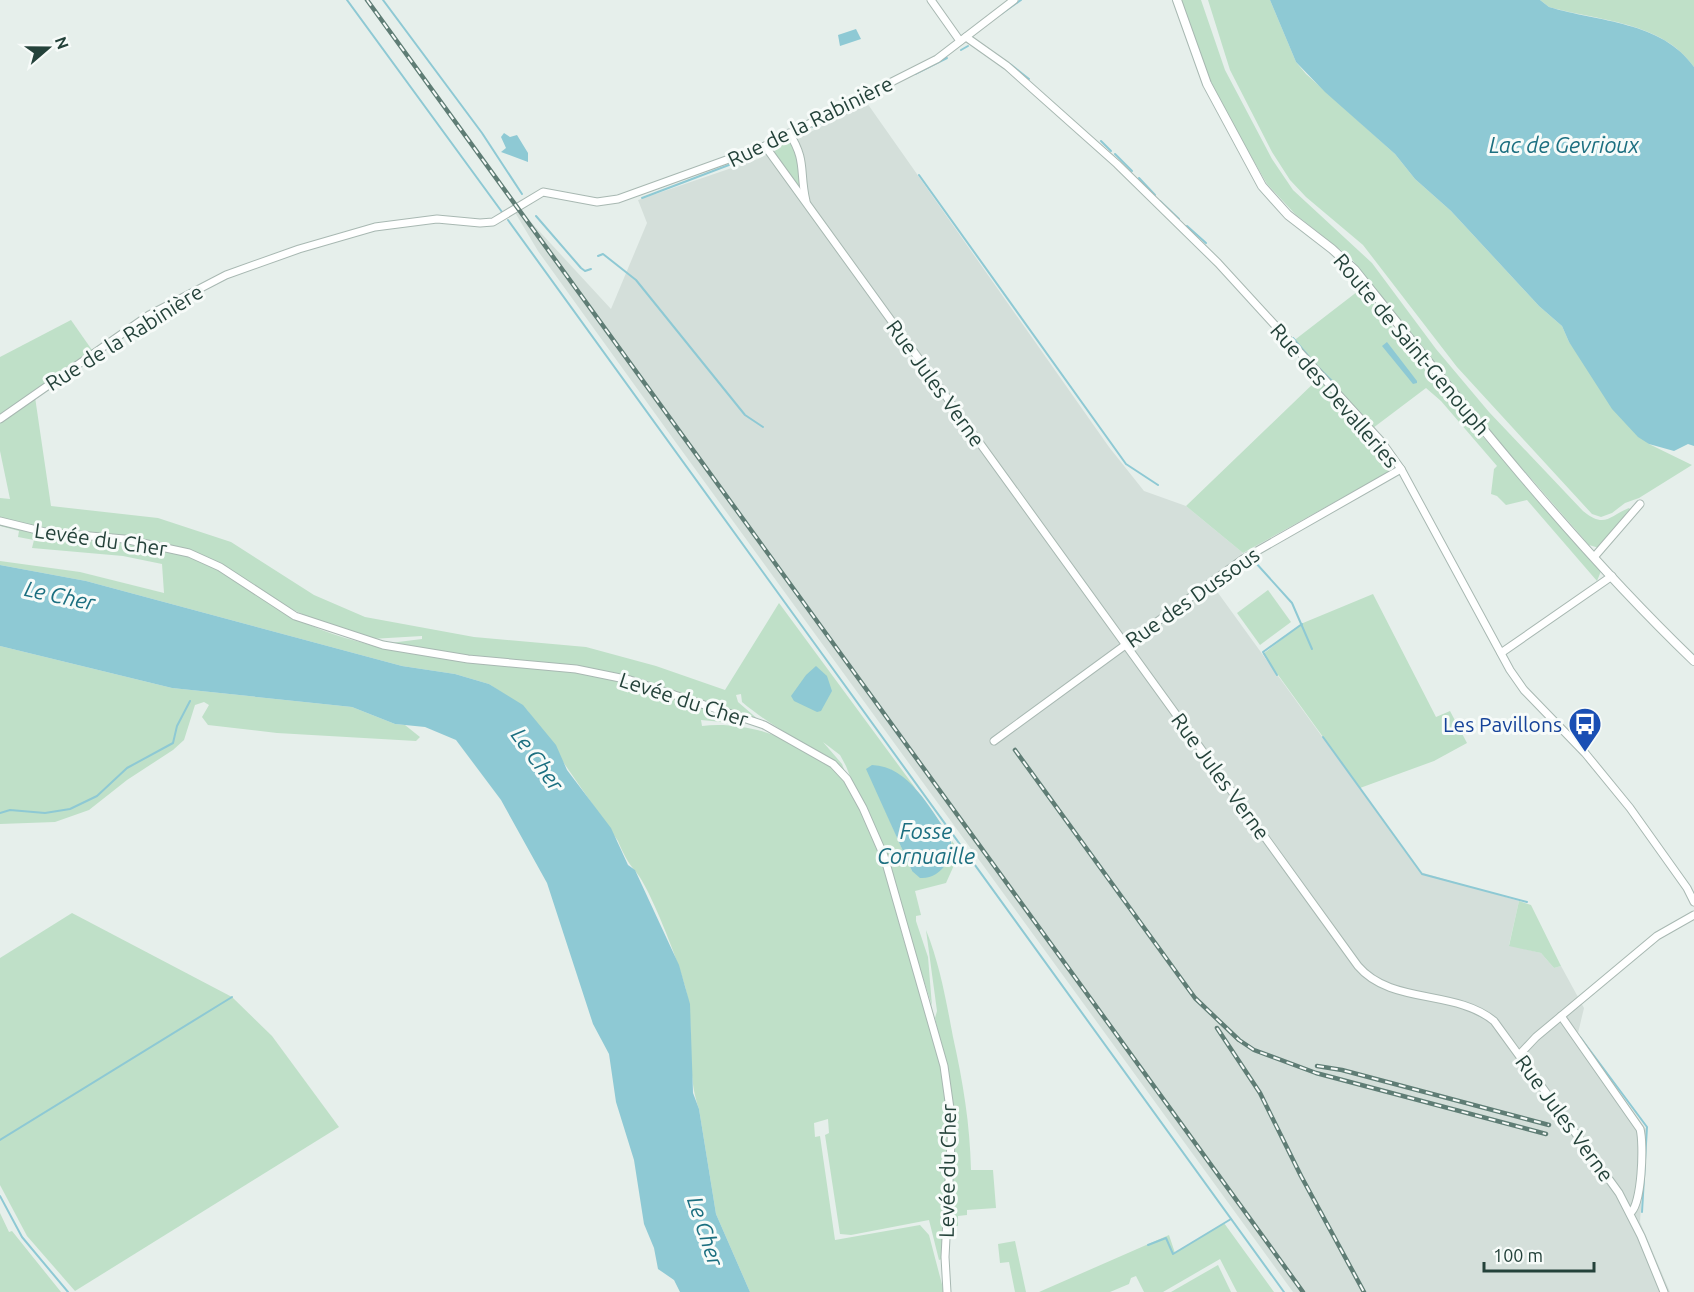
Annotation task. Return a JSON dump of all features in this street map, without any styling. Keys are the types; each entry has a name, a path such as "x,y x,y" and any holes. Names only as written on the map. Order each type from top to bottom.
{"street":[{"name":"Rue des Devalleries","path":"931,0 963,39 1007,66 1082,131 1210,255 1374,433 1401,469 1501,653 1524,690 1585,753 1630,808 1687,888 1694,902"},
{"name":"Rue de la Rabinière","path":"0,419 165,306 219,279 261,262 347,235 394,224 437,219 493,222 543,192 597,202 618,200 765,146 937,59 1014,0"},
{"name":"Route de Saint-Genouph","path":"1177,0 1207,84 1266,190 1288,214 1354,270 1451,393 1656,626 1694,661"},
{"name":"Rue Jules Verne","path":"789,133 803,162 803,186 807,206"},
{"name":"Rue Jules Verne","path":"765,146 1365,974 1386,986 1463,1005 1485,1013 1502,1030 1605,1173 1630,1213 1664,1292"},
{"name":"Rue des Dussous","path":"994,741 1243,559 1401,469"},
{"path":"1595,556 1640,504"},
{"name":"Levée du Cher","path":"0,521 45,532 124,539 189,554 220,567 295,616 383,645 468,659 585,671 630,680 764,725 833,764 847,779 863,808 884,856 944,1066 950,1103 952,1140 945,1257 947,1292"},
{"path":"1501,653 1612,576"},
{"path":"1520,1054 1561,1016 1657,936 1694,915"},
{"path":"1561,1016 1640,1129 1642,1140 1638,1202 1635,1210 1630,1213"}],"shaded area":[{"path":"867,103 1109,447 1144,491 1186,506 1243,553 1208,579 1420,872 1519,901 1509,945 1541,953 1554,968 1561,966 1584,1008 1578,1033 1646,1129 1640,1222 1670,1292 1293,1292 677,444 538,251 513,209 517,207 611,309 647,223 638,200 758,159"}],"green space":[{"path":"1180,0 1201,0 1225,70 1272,159 1293,190 1372,263 1436,349 1489,412 1590,516 1602,520 1629,508 1631,510 1599,548 1589,545 1444,379 1351,258 1295,214 1267,184 1212,88"},
{"path":"1208,0 1270,0 1296,62 1306,74 1395,154 1415,179 1451,211 1539,306 1562,326 1569,342 1649,444 1692,465 1639,498 1625,503 1612,513 1601,517 1592,514 1457,367 1363,245 1306,197 1290,180 1272,152 1230,70"},
{"path":"1540,0 1694,0 1694,67 1681,52 1665,40 1647,31 1549,7"},
{"path":"785,142 793,144 800,159 800,190 774,155 777,145"},
{"path":"1362,288 1434,381 1601,571 1597,581 1527,500 1506,505 1497,496 1491,494 1494,469 1497,466 1441,401 1426,388 1373,428 1292,342"},
{"path":"71,320 92,350 0,415 0,357"},
{"path":"1318,379 1372,435 1389,458 1392,467 1387,473 1243,553 1186,506"},
{"path":"35,397 51,506 158,518 231,542 314,595 365,617 474,637 586,647 656,666 725,690 779,603 916,789 890,769 867,769 912,871 947,862 952,841 960,852 946,883 915,891 921,915 916,916 916,921 928,957 932,1006 901,908 846,766 840,755 823,742 842,764 845,772 754,712 742,702 741,694 736,695 738,702 760,721 641,679 609,672 455,654 390,643 422,639 422,636 371,639 321,623 279,603 205,556 169,545 107,534 56,531 0,519 0,498 10,499 0,451 0,422"},
{"path":"0,524 50,533 127,541 176,551 211,565 274,607 308,625 371,645 440,658 585,672 629,682 738,719 744,724 701,720 702,726 737,726 762,731 784,739 829,764 847,784 859,805 879,852 938,1053 946,1097 949,1136 942,1259 939,1260 929,1220 851,1235 840,1234 825,1135 829,1133 828,1119 814,1123 815,1137 820,1136 835,1240 920,1225 929,1235 944,1292 750,1292 716,1214 692,1079 688,1001 671,944 649,893 626,858 618,841 527,710 489,684 455,674 402,666 86,581 0,565 0,561 80,572 164,593 162,564 123,556 32,548 34,540 18,537 19,531 0,526"},
{"path":"1268,590 1291,622 1260,645 1237,613"},
{"path":"1373,594 1436,717 1450,711 1467,743 1434,761 1360,788 1263,654 1303,623"},
{"path":"0,646 172,688 352,707 395,724 405,725 420,737 416,741 277,733 208,725 202,717 209,705 204,702 195,705 184,740 89,810 55,822 0,824"},
{"path":"1519,901 1531,905 1561,966 1554,968 1541,953 1509,946"},
{"path":"72,913 232,997 272,1036 339,1127 75,1291 27,1236 0,1185 0,958"},
{"path":"926,930 942,983 960,1070 968,1120 971,1170 993,1170 996,1208 967,1210 967,1215 958,1216 958,1226 949,1226 954,1153 940,1040 935,1018 937,1011"},
{"path":"0,1213 9,1232 12,1231 61,1292 0,1292"},
{"path":"1224,1223 1274,1292 1237,1292 1220,1259 1163,1292 1144,1292 1136,1276 1131,1278 1129,1284 1110,1292 1039,1292 1169,1235 1175,1253"},
{"path":"1015,1241 1026,1292 1015,1292 1009,1262 1000,1263 998,1244"},
{"path":"1218,1265 1231,1292 1171,1292"}],"water":[{"name":"Lac de Gevrioux","path":"1270,0 1540,0 1549,7 1628,25 1647,32 1665,40 1681,52 1694,67 1694,446 1688,444 1674,451 1649,444 1638,437 1612,409 1569,342 1562,326 1539,306 1451,211 1415,179 1395,154 1325,92 1296,62"},
{"path":"856,29 861,39 840,46 838,35"},
{"path":"504,133 510,137 517,135 528,153 528,162 501,152 506,148 501,137"},
{"path":"1387,342 1417,383 1413,384 1382,346"},
{"name":"Le Cher","path":"0,565 86,581 402,666 455,674 489,684 523,705 556,745 567,770 611,828 628,865 635,870 679,965 690,1004 693,1093 699,1109 716,1214 750,1292 680,1292 674,1280 658,1269 654,1248 644,1224 634,1160 616,1102 609,1054 593,1024 547,883 501,800 456,740 425,727 395,724 352,707 172,688 0,646"},
{"path":"816,666 827,676 832,691 821,711 817,712 794,701 791,696 806,675"},
{"name":"Fosse Cornuaille","path":"872,765 885,767 908,781 949,835 951,850 949,857 946,864 935,875 920,878 912,871 866,769"}],"waterway":[{"path":"347,0 502,212"},
{"path":"383,0 482,133 522,194"},
{"path":"1001,14 1021,0"},
{"path":"961,50 968,46"},
{"path":"915,74 947,58"},
{"path":"1010,64 1029,79"},
{"path":"847,109 869,97"},
{"path":"813,127 841,113"},
{"path":"799,135 807,130"},
{"path":"1101,141 1111,151"},
{"path":"1115,154 1132,171"},
{"path":"642,198 742,160"},
{"path":"919,175 1126,464 1158,485"},
{"path":"1139,178 1155,195"},
{"path":"1160,201 1179,219"},
{"path":"536,216 581,268 585,271 591,269"},
{"path":"508,220 1284,1292"},
{"path":"1187,226 1206,243"},
{"path":"598,256 603,254 636,280 745,415 763,427"},
{"path":"1293,338 1310,358"},
{"path":"1314,363 1332,381"},
{"path":"1255,562 1292,603 1312,649"},
{"path":"1277,675 1263,652 1302,624"},
{"path":"0,813 10,810 45,813 70,809 97,796 127,768 173,743 177,726 190,701"},
{"path":"1323,737 1422,874 1527,902"},
{"path":"0,1140 232,997"},
{"path":"1580,1037 1647,1127 1642,1212"},
{"path":"0,1196 22,1237 68,1292"},
{"path":"1148,1245 1166,1238 1173,1254 1231,1219"}],"railway":[{"path":"367,0 1303,1292"},
{"path":"1015,750 1195,998 1239,1040 1254,1050 1316,1073 1546,1134"},
{"path":"1217,1028 1260,1093 1301,1176 1364,1292"},
{"path":"1317,1066 1342,1070 1549,1125"}],"place":[{"name":"Les Pavillons","path":"1585,753"}]}
